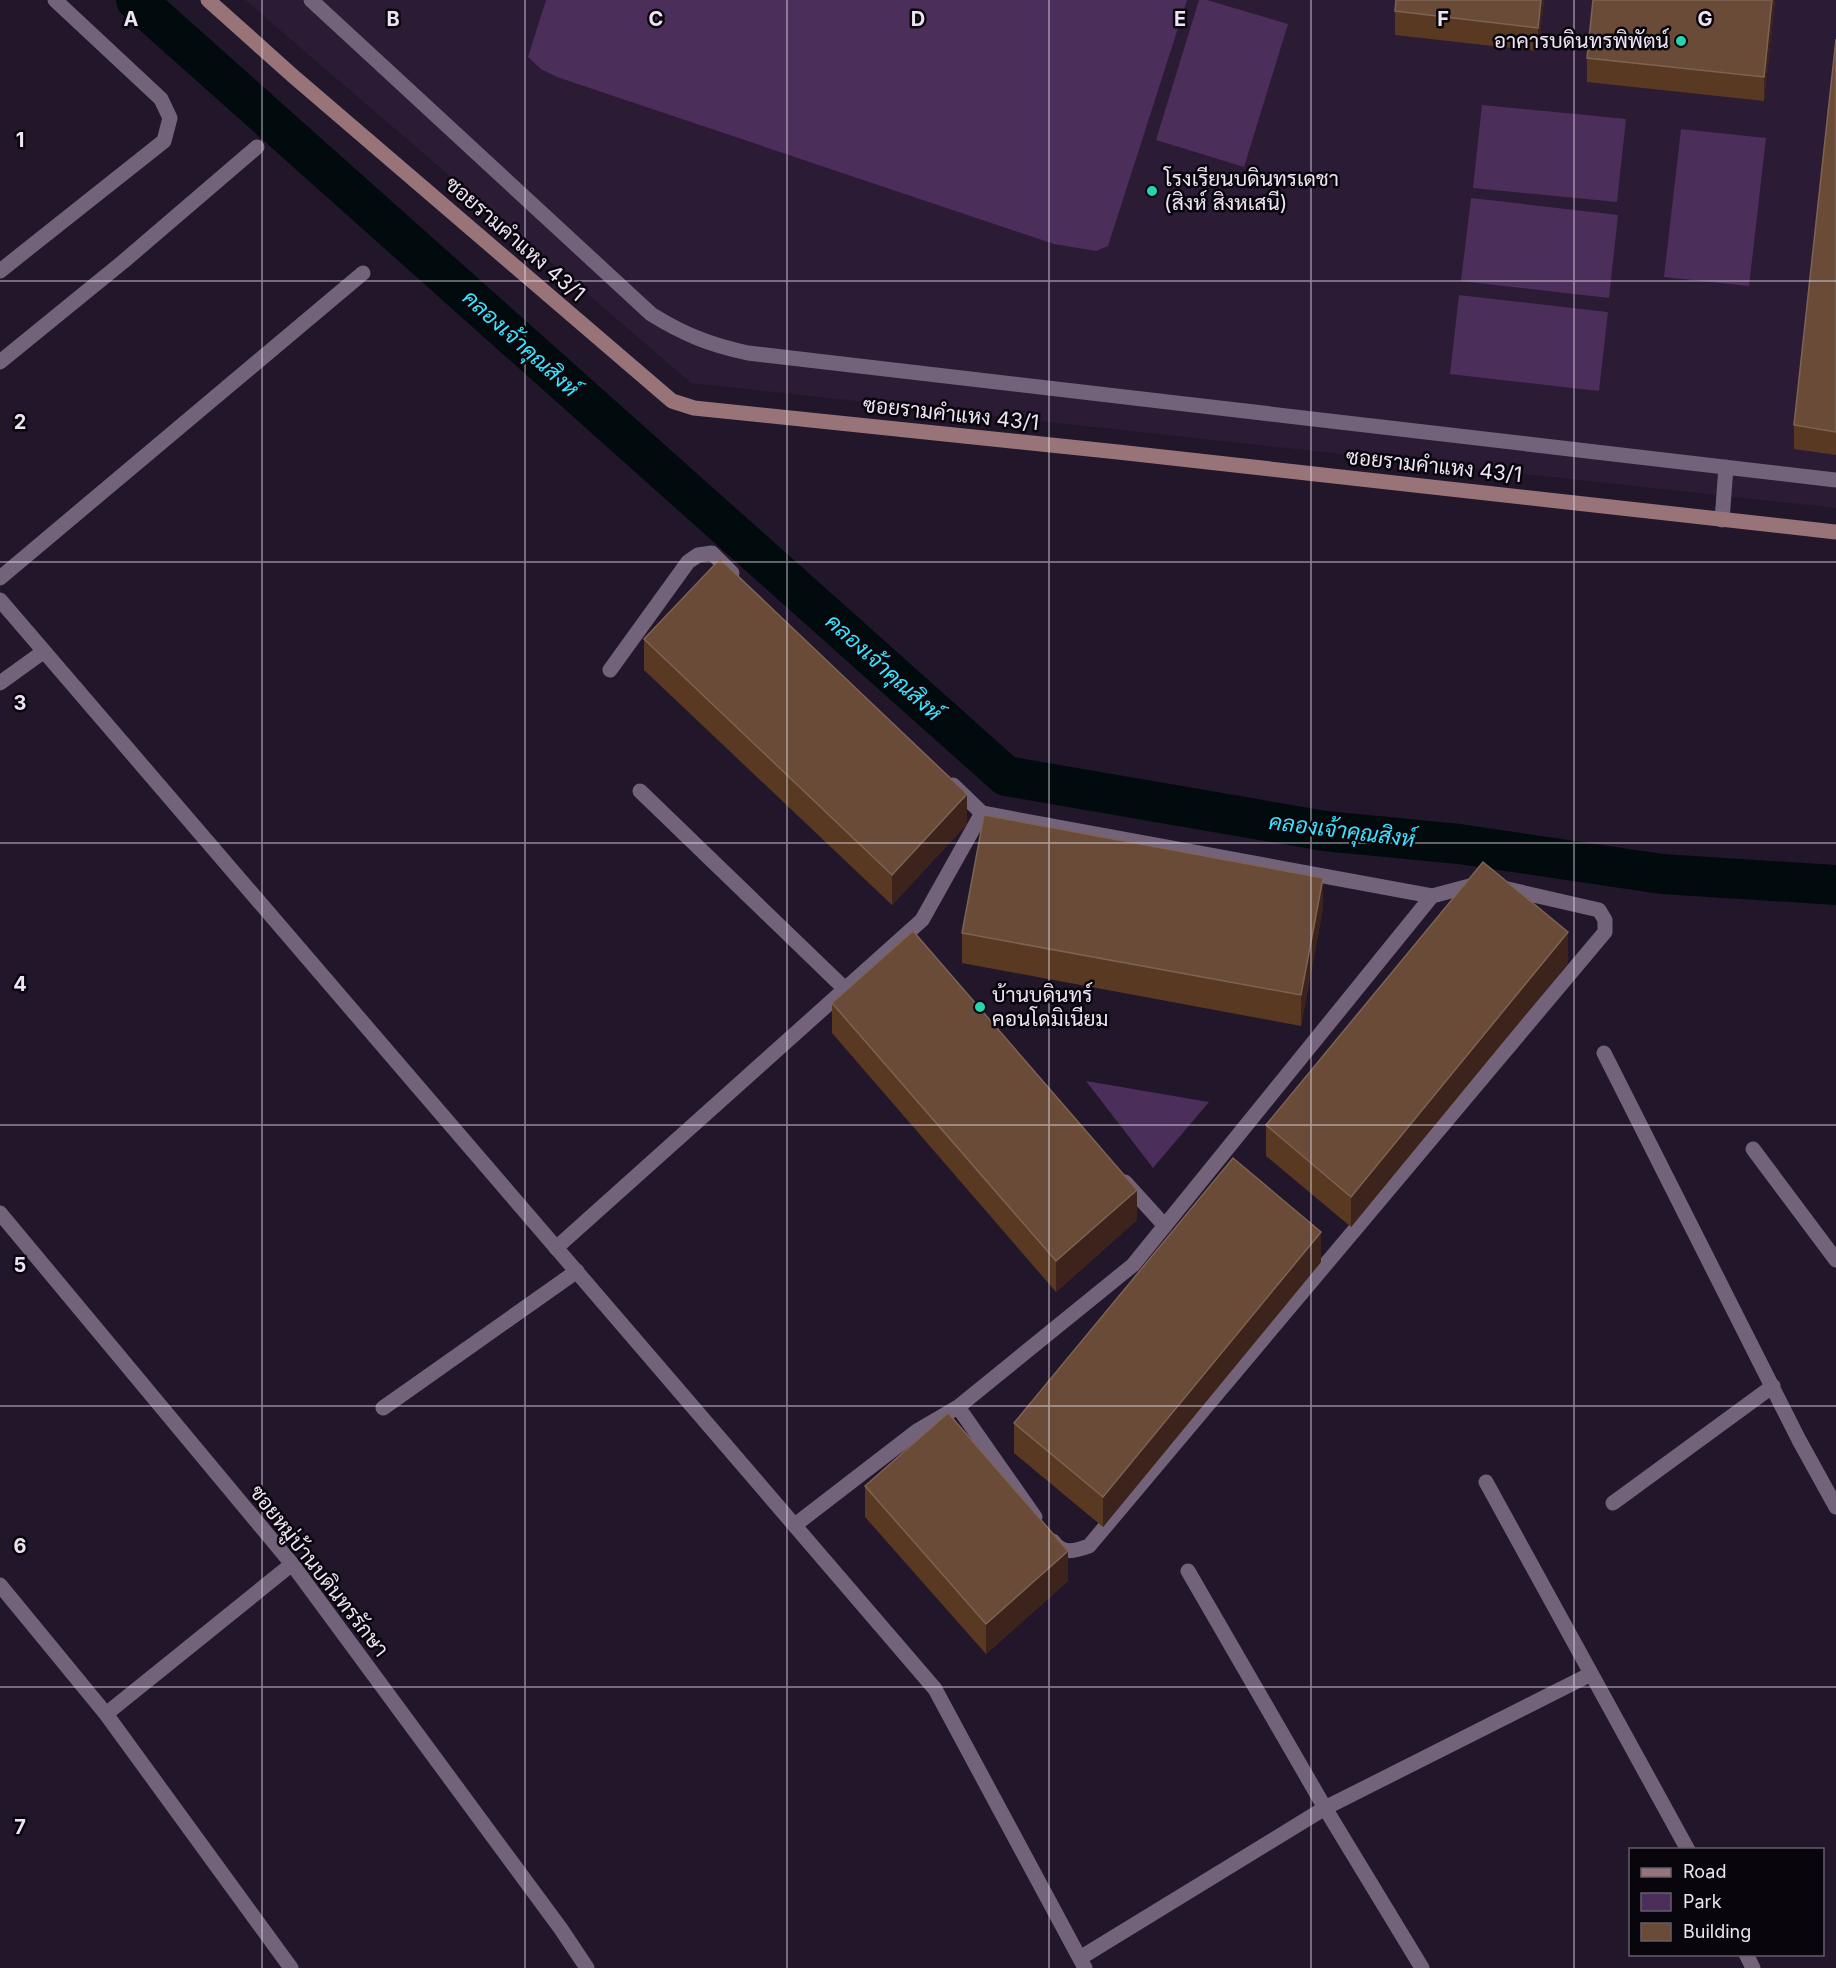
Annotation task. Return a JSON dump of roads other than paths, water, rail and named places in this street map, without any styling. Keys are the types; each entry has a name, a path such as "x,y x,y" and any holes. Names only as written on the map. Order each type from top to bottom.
{"street":[{"path":"0,271 164,141 170,118 160,99 55,0"},
{"name":"ซอยรามคำแหง 43/1","path":"208,0 293,76 672,401 694,408 1130,453 1836,532"},
{"path":"311,0 651,314 673,328 716,346 759,354 1836,480"},
{"path":"0,362 124,261 257,147"},
{"path":"0,578 363,273"},
{"path":"1722,519 1726,467"},
{"path":"610,670 687,562 698,555 712,553 746,586"},
{"path":"0,600 935,1689 1083,1963 1325,1808 1591,1674"},
{"path":"0,683 43,652"},
{"path":"940,773 982,813 1432,896 1481,883 1599,910 1605,920 1605,932 1089,1546 1072,1552 1058,1548 958,1407"},
{"path":"640,791 845,988"},
{"path":"556,1248 845,988 909,940 982,813"},
{"path":"795,1526 917,1431 958,1407 1133,1265 1432,896"},
{"path":"1604,1053 1836,1507"},
{"path":"1753,1149 1836,1260"},
{"path":"1118,1173 1165,1226"},
{"name":"ซอยหมู่บ้านบดินทรรักษา","path":"0,1213 292,1564 561,1929 587,1968"},
{"path":"383,1408 577,1271"},
{"path":"1613,1503 1773,1386"},
{"path":"1486,1482 1687,1848"},
{"path":"106,1714 292,1564"},
{"path":"1188,1571 1325,1808 1422,1968"},
{"path":"0,1585 106,1714 291,1968"}],"waterway":[{"name":"คลองเจ้าคุณสิงห์","path":"136,0 1006,776 1325,831 1459,844 1662,874 1836,885"}],"place":[{"name":"อาคารบดินทรพิพัตน์","path":"1681,41"},
{"name":"โรงเรียนบดินทรเดชา (สิงห์ สิงหเสนี)","path":"1152,191"},
{"name":"บ้านบดินทร์ คอนโดมิเนียม","path":"980,1007"}]}
